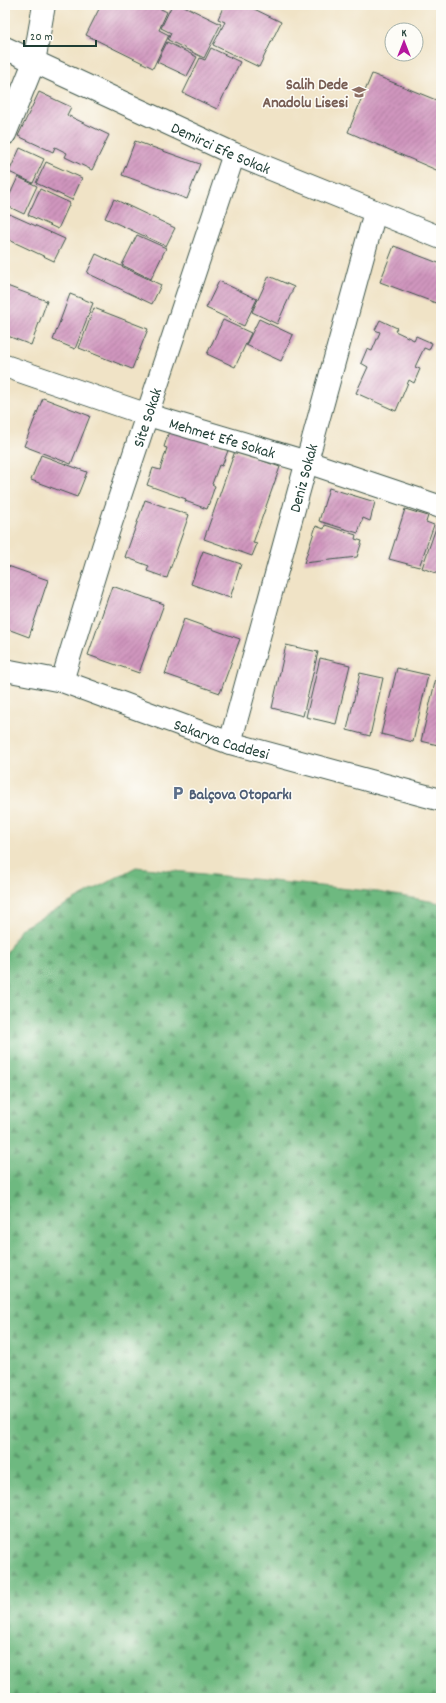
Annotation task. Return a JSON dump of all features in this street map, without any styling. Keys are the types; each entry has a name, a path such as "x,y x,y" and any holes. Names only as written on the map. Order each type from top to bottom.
{"street":[{"path":"5,134 34,62 44,5"},
{"name":"Demirci Efe Sokak","path":"5,48 234,154 441,238"},
{"name":"Site Sokak","path":"62,681 103,547 234,154"},
{"name":"Deniz Sokak","path":"230,743 375,212"},
{"name":"Mehmet Efe Sokak","path":"5,366 148,415 307,462 441,507"},
{"name":"Sakarya Caddesi","path":"5,670 62,681 230,743 441,800"}],"green space":[{"path":"136,867 378,892 441,903 441,1698 5,1698 5,956 20,929"}],"building":[{"path":"101,5 153,5 167,12 159,30 169,35 153,68 86,35"},
{"path":"172,5 182,5 221,24 204,58 168,40 171,33 161,28"},
{"path":"224,5 246,5 281,22 259,67 213,45 225,22 218,19"},
{"path":"167,42 197,57 187,76 157,62"},
{"path":"211,48 240,62 217,109 183,93 200,58 205,60"},
{"path":"5,60 10,62 5,74"},
{"name":"Salih Dede Anadolu Lisesi","path":"372,74 441,102 441,172 348,132"},
{"path":"39,92 71,107 67,115 109,135 92,170 65,157 67,153 55,147 53,152 18,136"},
{"path":"135,141 200,164 187,199 122,175"},
{"path":"20,148 44,159 33,183 9,172"},
{"path":"46,162 82,178 72,200 36,183"},
{"path":"18,177 37,186 24,214 5,205"},
{"path":"40,189 70,203 58,229 28,215"},
{"path":"114,199 175,228 166,246 105,218"},
{"path":"5,212 65,239 54,261 5,238"},
{"path":"137,235 166,248 151,279 122,265"},
{"path":"394,246 441,264 441,305 380,282"},
{"path":"96,254 161,285 152,304 87,273"},
{"path":"269,276 294,287 277,324 252,312"},
{"path":"219,281 257,299 244,326 206,308"},
{"path":"7,286 47,301 31,345 5,335 5,291"},
{"path":"70,294 93,303 75,349 53,340"},
{"path":"94,308 148,329 132,369 79,348"},
{"path":"259,319 293,335 281,361 246,345"},
{"path":"223,320 251,333 235,367 207,354"},
{"path":"380,320 397,328 395,331 414,340 416,336 432,343 429,350 424,348 415,367 420,369 414,383 409,380 396,411 356,393 368,367 361,363 367,349 372,351 380,332 375,330"},
{"path":"43,398 90,416 71,464 24,446"},
{"path":"170,428 229,448 222,466 219,465 212,484 215,486 207,509 185,501 186,499 147,485 153,468 160,470 167,448 164,447"},
{"path":"235,451 280,467 253,543 257,544 252,556 204,539"},
{"path":"41,455 87,472 77,497 31,480"},
{"path":"329,488 375,502 370,521 363,518 358,533 319,521"},
{"path":"145,500 189,515 167,578 147,571 149,566 125,557"},
{"path":"405,509 428,516 426,522 434,525 419,567 389,559"},
{"path":"325,525 356,535 355,539 362,541 357,557 304,563 316,526 324,529"},
{"path":"437,525 441,526 441,575 422,568"},
{"path":"203,551 241,564 230,598 191,584"},
{"path":"5,565 48,580 29,637 5,628"},
{"path":"112,586 164,604 139,673 88,655"},
{"path":"184,619 240,639 220,693 165,674"},
{"path":"286,645 318,652 303,716 272,708"},
{"path":"320,658 350,665 336,724 306,717"},
{"path":"397,668 428,675 413,742 381,734"},
{"path":"360,673 383,678 370,736 347,730"},
{"path":"437,674 441,675 441,731 438,745 421,741"}],"place":[{"name":"Salih Dede Anadolu Lisesi","path":"359,92"},
{"name":"Balçova Otoparkı","path":"178,793"}]}
